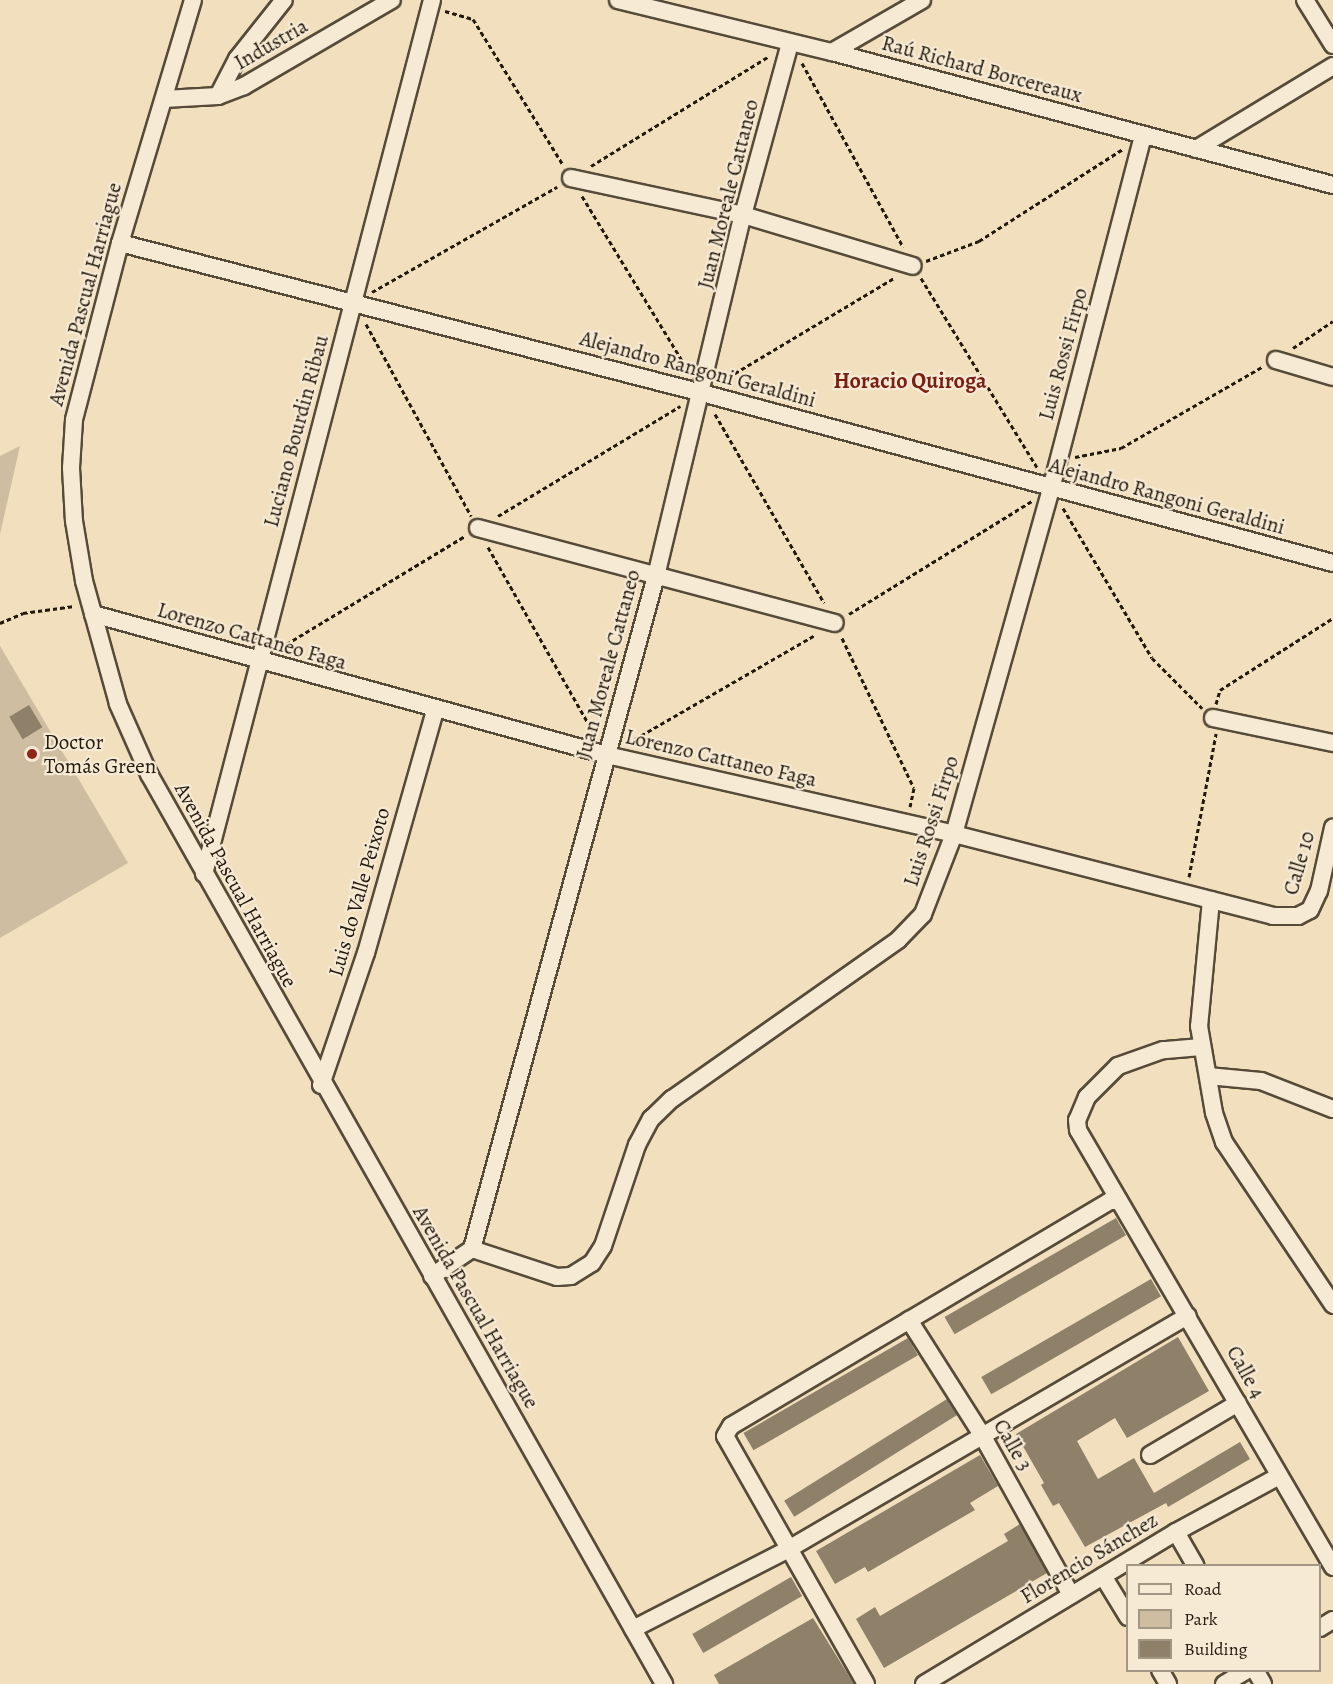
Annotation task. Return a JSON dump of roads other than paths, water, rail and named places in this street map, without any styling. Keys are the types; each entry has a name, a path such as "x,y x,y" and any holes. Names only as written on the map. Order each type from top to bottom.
{"street":[{"name":"Avenida Pascual Harriague","path":"193,0 120,243 74,420 71,468 74,521 92,611 118,704 149,774 204,874 321,1084 664,1684"},
{"path":"218,96 237,59 284,0"},
{"name":"Industria","path":"164,99 218,96 244,86 392,0"},
{"name":"Raú Richard Borcereaux","path":"618,0 832,52 1333,185"},
{"path":"832,52 922,0"},
{"path":"1305,0 1333,45"},
{"name":"Luciano Bourdin Ribau","path":"204,874 432,4"},
{"name":"Juan Moreale Cattaneo","path":"472,1249 656,576 702,393 743,215 790,43"},
{"path":"1196,149 1333,66"},
{"name":"Luis Rossi Firpo","path":"472,1249 557,1277 571,1276 592,1263 603,1246 637,1145 651,1119 672,1099 898,940 923,914 954,834 1059,460 1143,136"},
{"path":"571,178 743,215 914,266"},
{"name":"Alejandro Rangoni Geraldini","path":"120,243 702,393 1051,489 1333,563"},
{"path":"1276,360 1333,377"},
{"path":"478,528 835,623"},
{"name":"Lorenzo Cattaneo Faga","path":"92,611 435,711 607,755 954,834 1273,916"},
{"name":"Luis do Valle Peixoto","path":"321,1084 366,953 435,711"},
{"path":"1213,718 1333,743"},
{"name":"Calle 10","path":"1273,916 1298,916 1310,910 1319,891 1333,828"},
{"path":"1211,900 1201,1047 1224,1142 1333,1305"},
{"name":"Calle 4","path":"1201,1047 1163,1050 1118,1066 1087,1097 1077,1120 1083,1143 1188,1316 1279,1476 1332,1563"},
{"path":"1208,1076 1261,1081 1333,1109"},
{"path":"866,1684 787,1550 725,1436 731,1426 1110,1201 1119,1201"},
{"path":"432,1276 472,1249"},
{"path":"633,1629 787,1550 1188,1316"},
{"name":"Calle 3","path":"909,1320 982,1435 1071,1595"},
{"path":"1150,1455 1238,1403"},
{"name":"Florencio Sánchez","path":"928,1683 1176,1532 1279,1476"},
{"path":"1176,1532 1195,1564"},
{"path":"1103,1576 1126,1614"},
{"path":"1224,1684 1245,1672"}],"place":[{"name":"Doctor Tomás Green","path":"32,754"}],"district":[{"name":"Horacio Quiroga","path":"910,382"}]}
